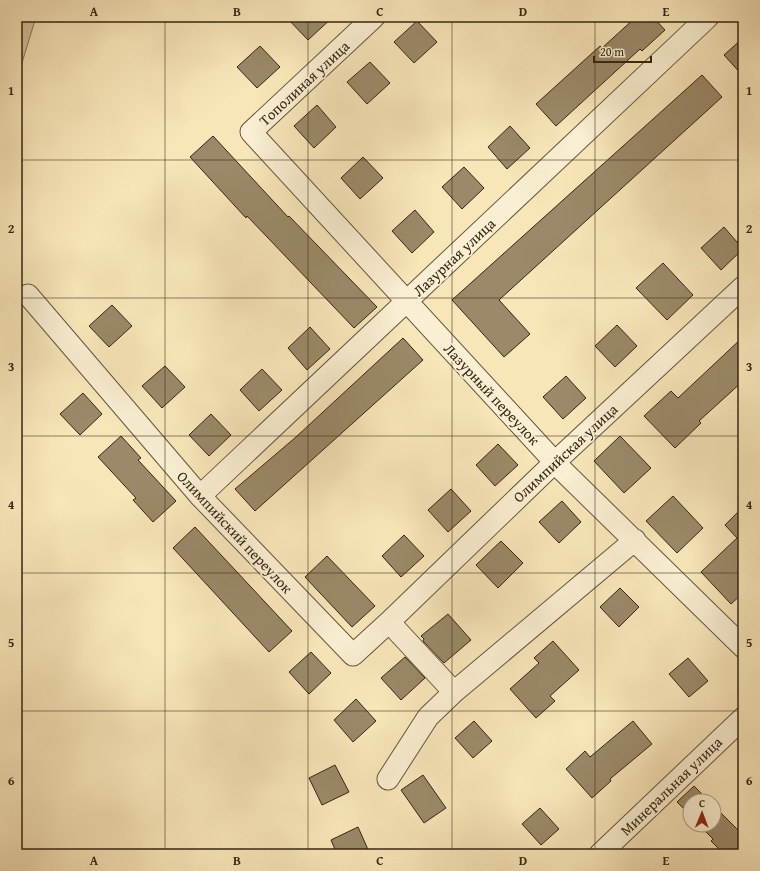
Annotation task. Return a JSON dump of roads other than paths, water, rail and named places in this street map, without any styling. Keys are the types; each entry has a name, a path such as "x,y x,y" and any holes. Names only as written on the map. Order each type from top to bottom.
{"street":[{"name":"Тополиная улица","path":"251,132 374,17"},
{"name":"Лазурная улица","path":"200,496 708,17"},
{"name":"Лазурный переулок","path":"251,132 555,462 635,540 739,636"},
{"name":"Олимпийская улица","path":"389,622 555,462 743,287"},
{"name":"Олимпийский переулок","path":"28,295 200,496 352,655 389,622"},
{"path":"388,778 428,716 454,692 635,540"},
{"path":"389,622 454,692"},
{"name":"Минеральная улица","path":"600,854 743,718"}]}
